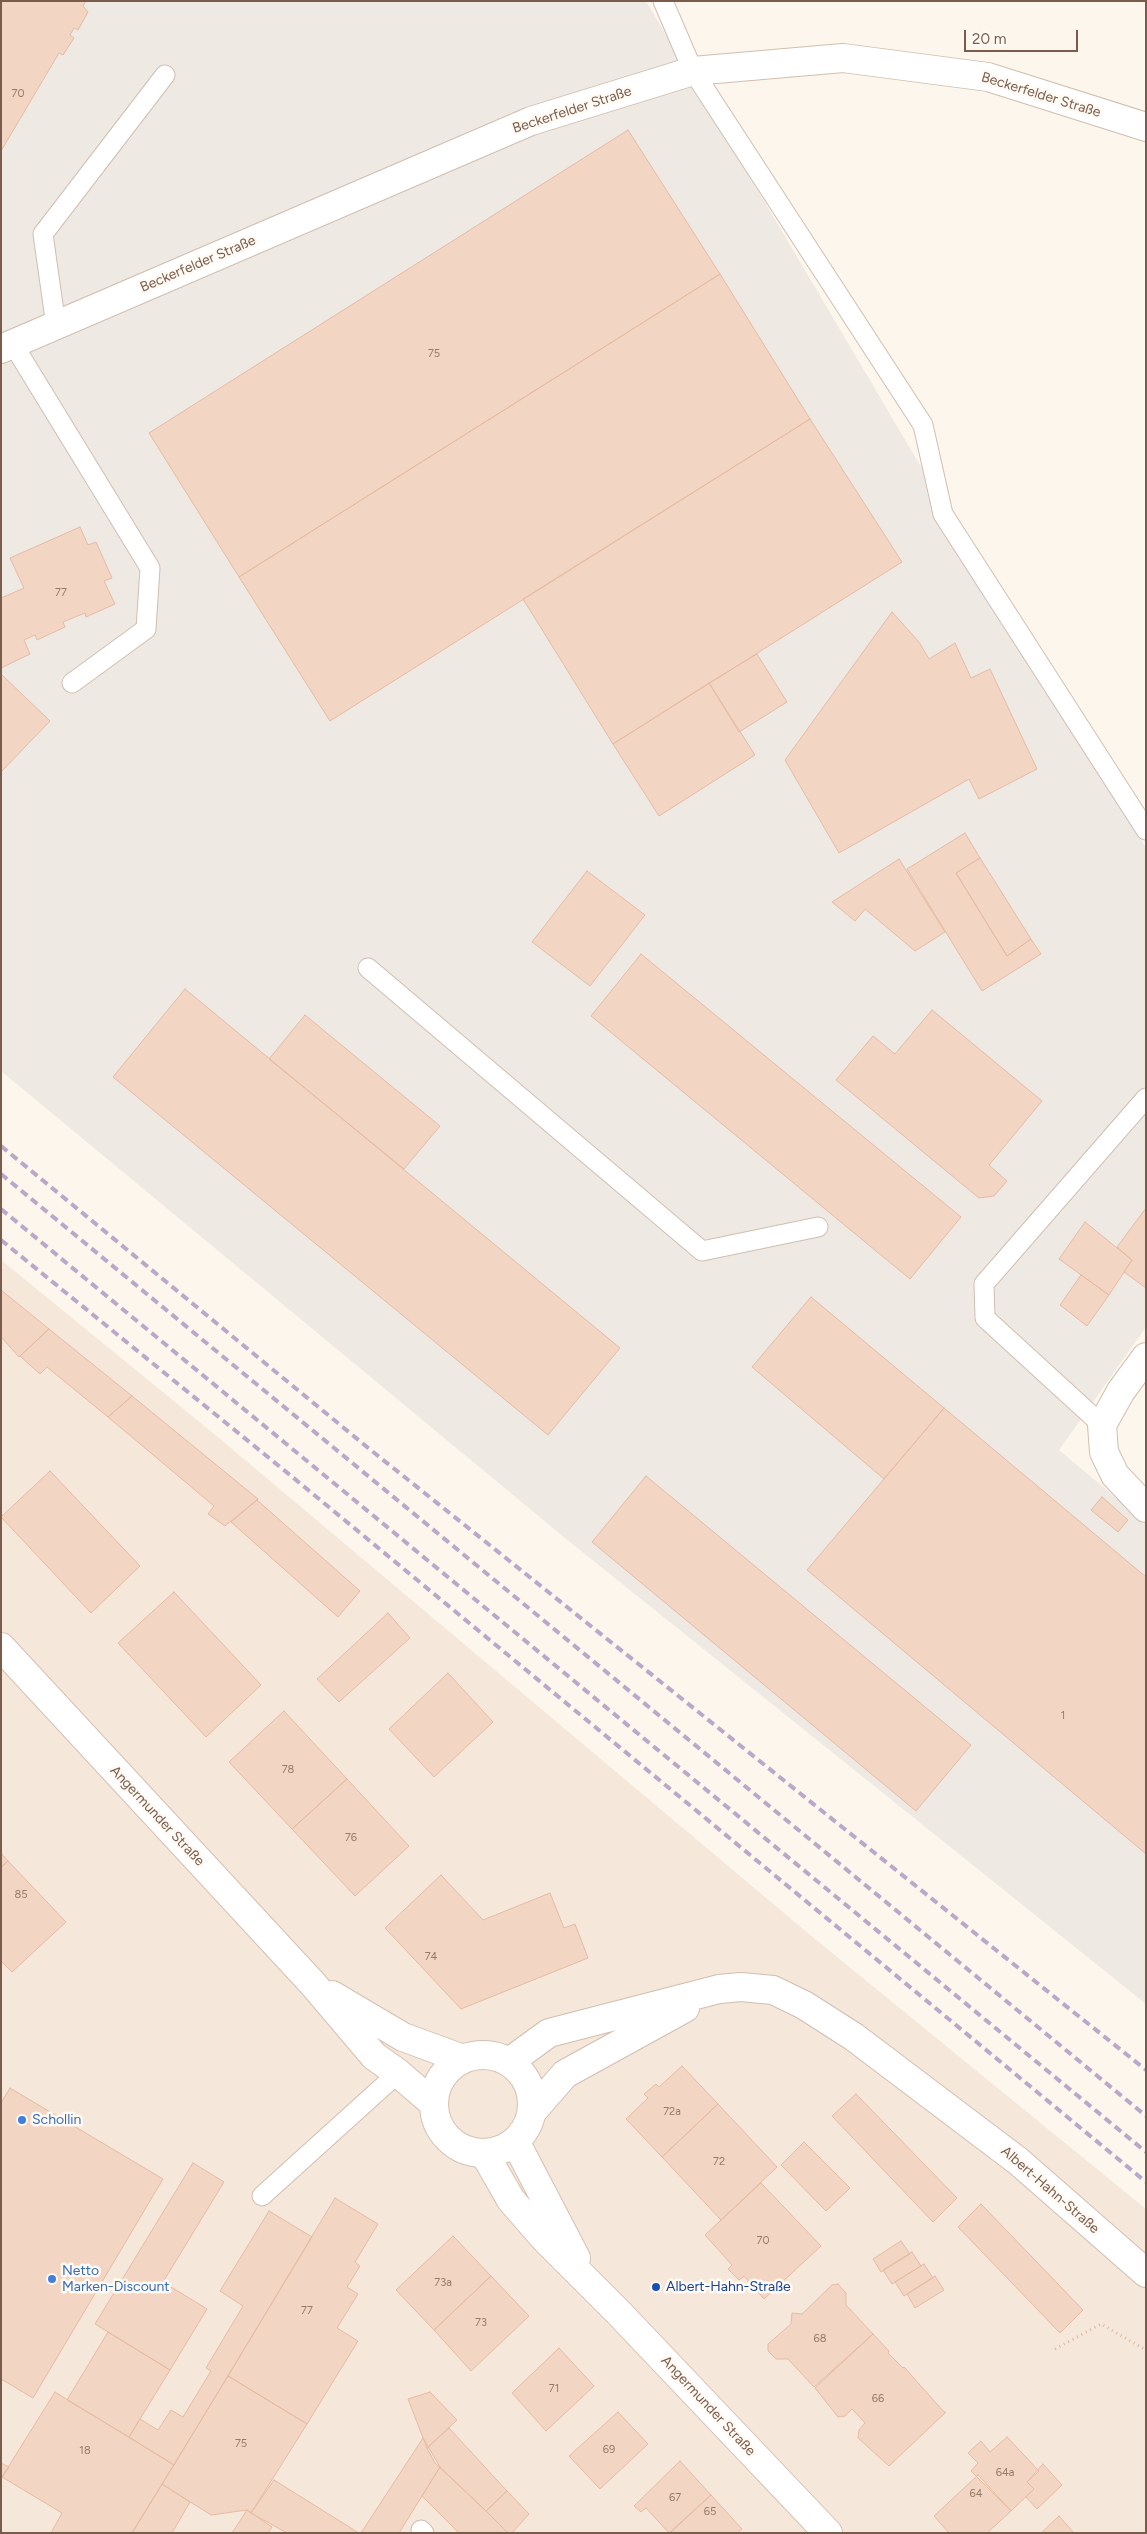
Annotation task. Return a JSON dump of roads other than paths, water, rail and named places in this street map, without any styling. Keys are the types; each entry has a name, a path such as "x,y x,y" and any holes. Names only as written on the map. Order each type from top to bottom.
{"street":[{"name":"Beckerfelder Straße","path":"7,347 532,121 693,71 843,58 988,76 1146,127"},
{"path":"1146,1357 1121,1391 1102,1425 1104,1452 1115,1475 1146,1508"},
{"name":"Angermunder Straße","path":"1,1647 313,1984 374,2056 398,2073 434,2104"},
{"name":"Angermunder Straße","path":"313,1984 403,2037 463,2059 487,2055 510,2062"},
{"name":"Albert-Hahn-Straße","path":"510,2062 549,2032 719,1989 741,1987 773,1990 804,2005 854,2036 1018,2161 1146,2274"},
{"name":"Albert-Hahn-Straße","path":"532,2112 565,2074 719,1989"},
{"path":"463,2059 451,2067 442,2077 436,2090 434,2104 441,2129 449,2139 471,2152 484,2153 494,2152 515,2142 526,2129 532,2112 533,2098 529,2084 520,2071 510,2062"},
{"name":"Angermunder Straße","path":"515,2142 587,2279"},
{"name":"Angermunder Straße","path":"484,2153 511,2200 544,2238 587,2279 828,2533"}],"lane":[{"path":"663,1 693,71 923,424 943,514 1146,830"},
{"path":"56,326 43,234 165,76"},
{"path":"7,347 150,568 146,629 72,683"},
{"path":"368,968 702,1251 818,1227"},
{"path":"1102,1425 985,1318 984,1284 1146,1098"},
{"path":"262,2196 398,2073"}],"railway":[{"path":"1,1146 367,1447 1146,2070"},
{"path":"1,1174 1146,2116"},
{"path":"1,1209 1146,2152"},
{"path":"1,1240 290,1475 1146,2182"}],"place":[{"name":"Schollin","path":"22,2120"},
{"name":"Netto Marken-Discount","path":"52,2279"},
{"name":"Albert-Hahn-Straße","path":"656,2287"}]}
